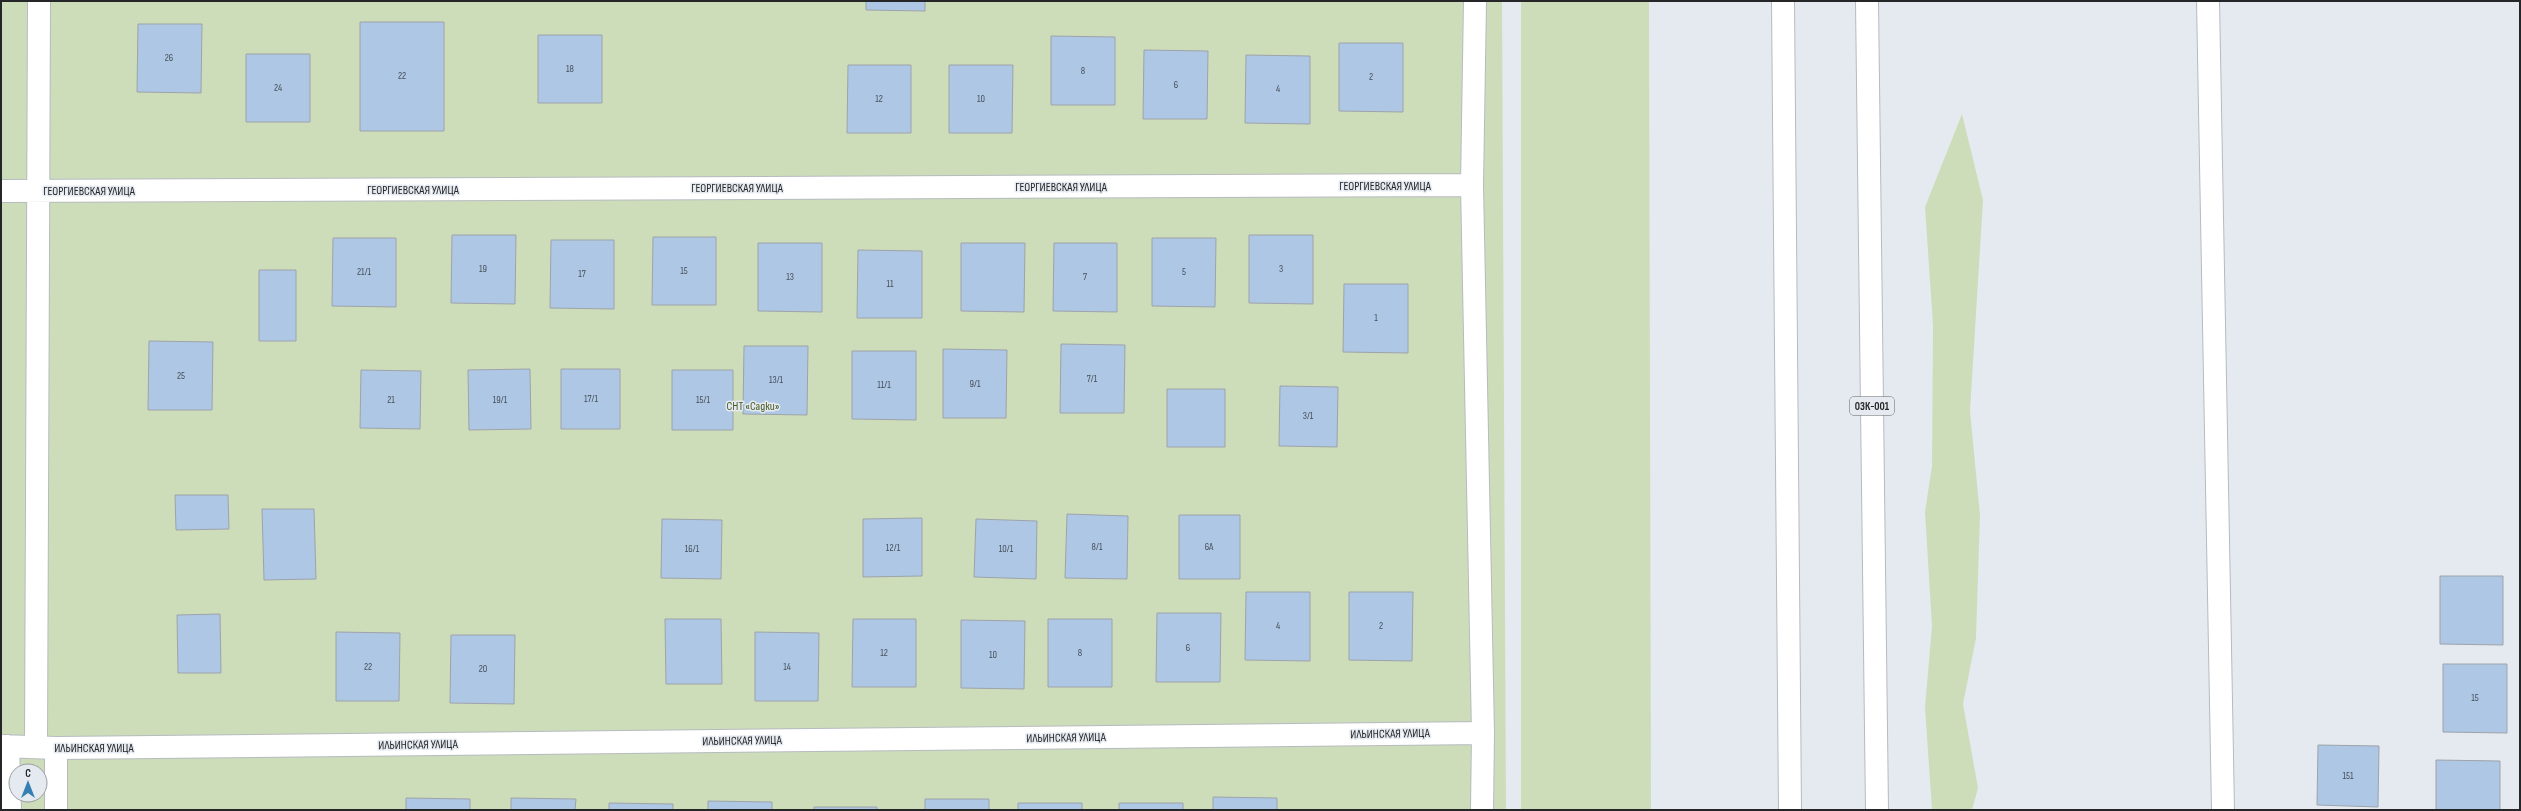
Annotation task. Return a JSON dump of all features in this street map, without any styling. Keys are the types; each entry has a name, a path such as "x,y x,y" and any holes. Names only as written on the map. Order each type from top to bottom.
{"street":[{"path":"39,1 38,191 46,748 56,810"},
{"path":"1475,1 1472,185 1483,733 1482,810"},
{"path":"1784,1 1790,810"},
{"name":"03К-001","path":"1867,1 1878,810"},
{"path":"2208,1 2223,810"},
{"name":"ГЕОРГИЕВСКАЯ УЛИЦА","path":"1,191 1472,185"},
{"name":"ИЛЬИНСКАЯ УЛИЦА","path":"4,746 46,748 1483,733"},
{"path":"4,746 10,810"}],"green space":[{"name":"СНТ «Садки»","path":"1,1 1502,1 1506,810 1,810"},
{"path":"1521,1 1649,1 1651,810 1521,810"},
{"path":"1962,114 1983,200 1970,411 1980,515 1976,638 1963,704 1978,788 1972,810 1932,810 1925,707 1932,626 1925,512 1932,466 1933,325 1925,207"}],"building":[{"path":"866,1 925,1 925,11 866,10"},
{"path":"360,22 444,22 444,131 360,131"},
{"path":"138,24 202,24 201,93 137,92"},
{"path":"538,35 602,35 602,103 538,103"},
{"path":"1051,36 1115,37 1115,105 1051,105"},
{"path":"1339,43 1403,43 1403,112 1339,111"},
{"path":"1144,50 1208,51 1207,119 1143,119"},
{"path":"246,54 310,54 310,122 246,122"},
{"path":"1246,55 1310,56 1310,124 1245,123"},
{"path":"848,65 911,65 911,133 847,133"},
{"path":"949,65 1013,65 1012,133 949,133"},
{"path":"452,235 516,235 515,304 451,303"},
{"path":"1249,235 1313,235 1313,304 1249,303"},
{"path":"653,237 716,237 716,305 652,305"},
{"path":"333,238 396,238 396,307 332,306"},
{"path":"1152,238 1216,238 1215,307 1152,306"},
{"path":"551,240 614,240 614,309 550,308"},
{"path":"758,243 822,243 822,312 758,311"},
{"path":"961,243 1025,243 1024,312 961,311"},
{"path":"1054,243 1117,243 1117,312 1053,311"},
{"path":"858,250 922,251 922,318 857,318"},
{"path":"259,270 296,270 296,341 259,341"},
{"path":"1344,284 1408,284 1408,353 1343,352"},
{"path":"149,341 213,342 212,410 148,410"},
{"path":"1061,344 1125,345 1124,413 1060,413"},
{"path":"744,346 808,346 807,415 743,414"},
{"path":"943,349 1007,350 1006,418 943,418"},
{"path":"852,351 916,351 916,420 852,419"},
{"path":"530,369 531,429 469,430 468,370"},
{"path":"561,369 620,369 620,429 561,429"},
{"path":"361,370 421,371 420,429 360,428"},
{"path":"672,370 733,370 733,430 672,430"},
{"path":"1280,386 1338,387 1337,447 1279,446"},
{"path":"1167,389 1225,389 1225,447 1167,447"},
{"path":"175,495 228,495 229,529 176,530"},
{"path":"262,509 314,509 316,579 264,580"},
{"path":"1067,514 1128,516 1127,579 1065,578"},
{"path":"1179,515 1240,515 1240,579 1179,579"},
{"path":"922,518 922,576 863,577 863,519"},
{"path":"662,519 722,520 721,579 661,578"},
{"path":"976,519 1037,521 1036,579 974,577"},
{"path":"2440,576 2503,576 2503,645 2440,644"},
{"path":"1246,592 1310,592 1310,661 1245,660"},
{"path":"1349,592 1413,592 1412,661 1349,660"},
{"path":"1157,613 1221,613 1220,682 1156,682"},
{"path":"220,614 221,673 178,673 177,615"},
{"path":"665,619 721,619 722,684 666,684"},
{"path":"853,619 916,619 916,687 852,687"},
{"path":"1048,619 1112,619 1112,687 1048,687"},
{"path":"961,620 1025,621 1024,689 961,688"},
{"path":"336,632 400,633 399,701 336,701"},
{"path":"755,632 819,633 818,701 755,701"},
{"path":"451,635 515,635 514,704 450,703"},
{"path":"2443,664 2507,664 2507,733 2443,732"},
{"path":"2318,745 2379,746 2378,807 2317,805"},
{"path":"2436,760 2500,761 2500,810 2436,810"},
{"path":"1213,797 1277,798 1277,810 1213,810"},
{"path":"406,798 470,799 470,810 406,810"},
{"path":"511,798 576,799 575,810 511,810"},
{"path":"925,799 989,799 989,810 925,810"},
{"path":"708,801 772,802 772,810 708,810"},
{"path":"609,803 673,804 673,810 609,810"},
{"path":"1018,803 1082,803 1082,810 1018,810"},
{"path":"1119,803 1183,803 1183,810 1119,810"},
{"path":"814,807 877,807 877,810 814,810"}]}
